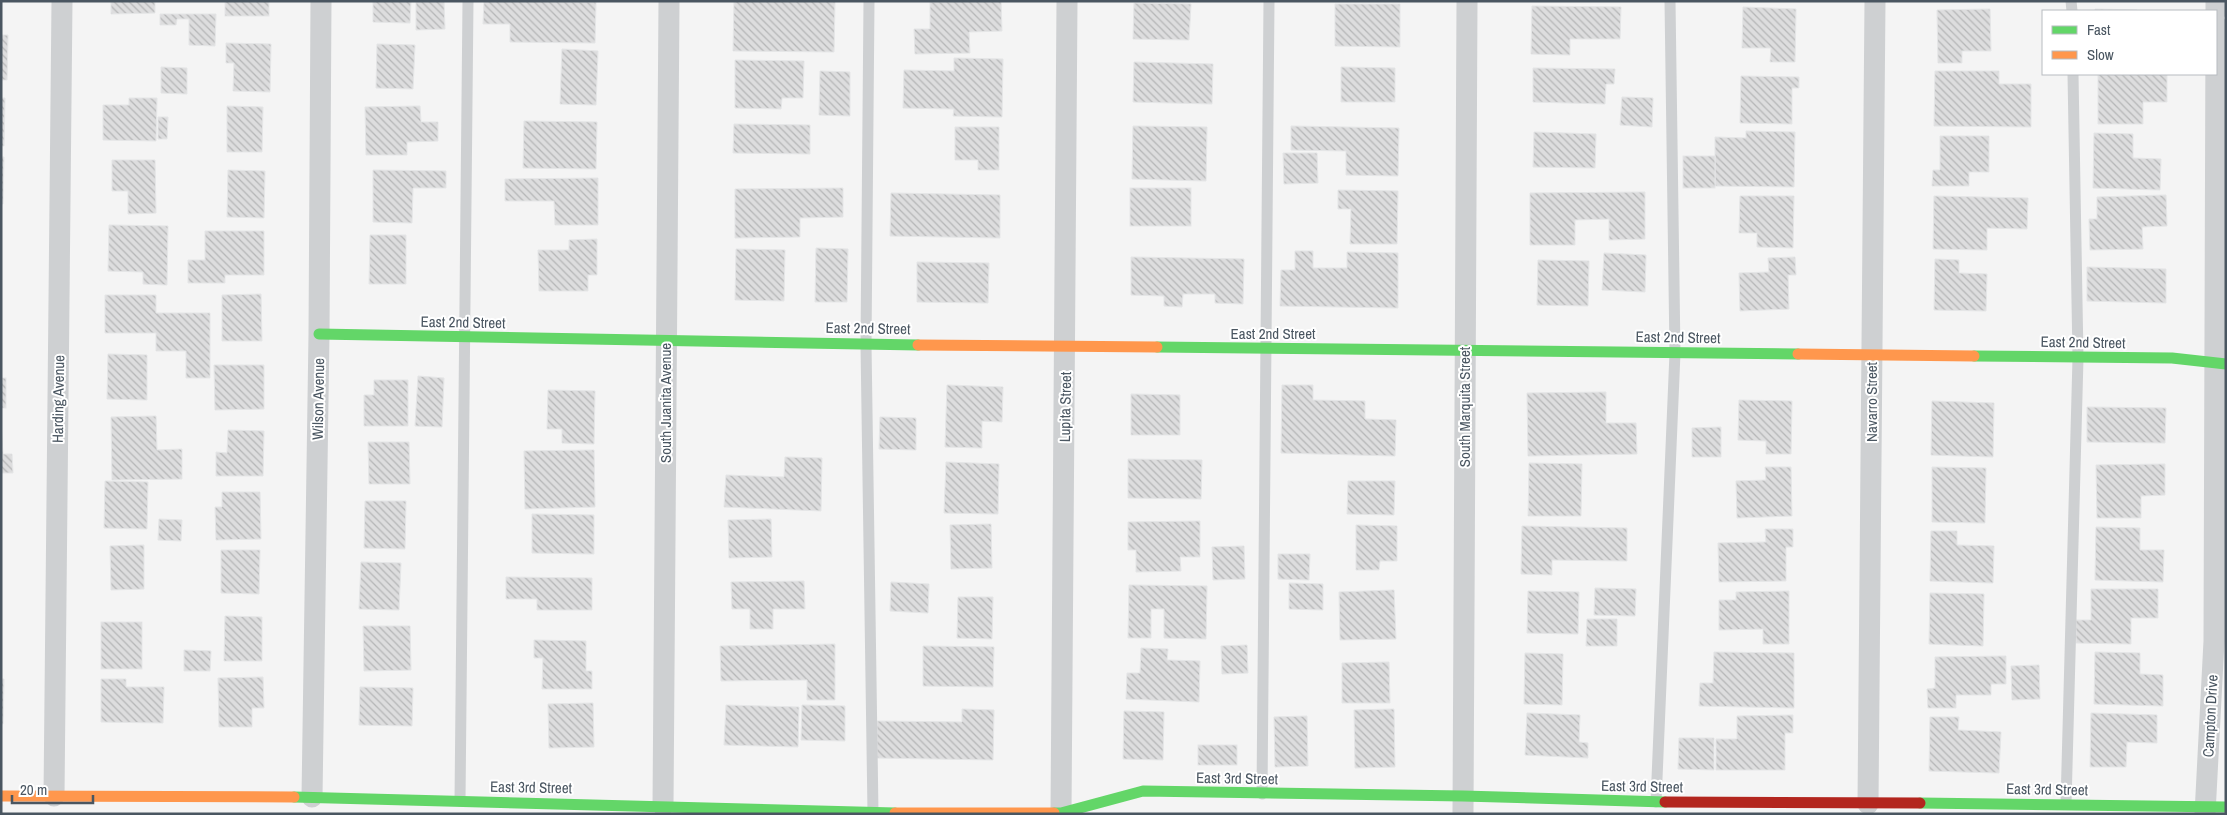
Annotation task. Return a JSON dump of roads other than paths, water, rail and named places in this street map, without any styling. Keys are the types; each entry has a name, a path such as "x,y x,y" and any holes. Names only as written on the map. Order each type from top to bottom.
{"street":[{"name":"Harding Avenue","path":"54,796 62,1"},
{"name":"Wilson Avenue","path":"312,797 319,334 321,1"},
{"name":"South Juanita Avenue","path":"663,810 669,1"},
{"name":"Lupita Street","path":"1062,813 1067,1"},
{"name":"South Marquita Street","path":"1463,805 1466,1"},
{"name":"Navarro Street","path":"1868,804 1875,1"},
{"name":"Campton Drive","path":"2212,809 2220,641 2221,121 2217,44"},
{"name":"East 2nd Street","path":"319,334 866,344 2172,358 2220,364"},
{"name":"East 3rd Street","path":"1,796 186,801 312,797 460,800 663,810 873,813 1062,813 1143,791 1262,794 1463,805 1656,802 1743,808 1868,804 2066,804 2212,809"}],"lane":[{"path":"460,800 468,1"},
{"path":"869,1 866,344 873,813"},
{"path":"1262,794 1264,348 1269,1"},
{"path":"1656,802 1675,353 1670,1"},
{"path":"2066,804 2078,358 2073,75"}]}
